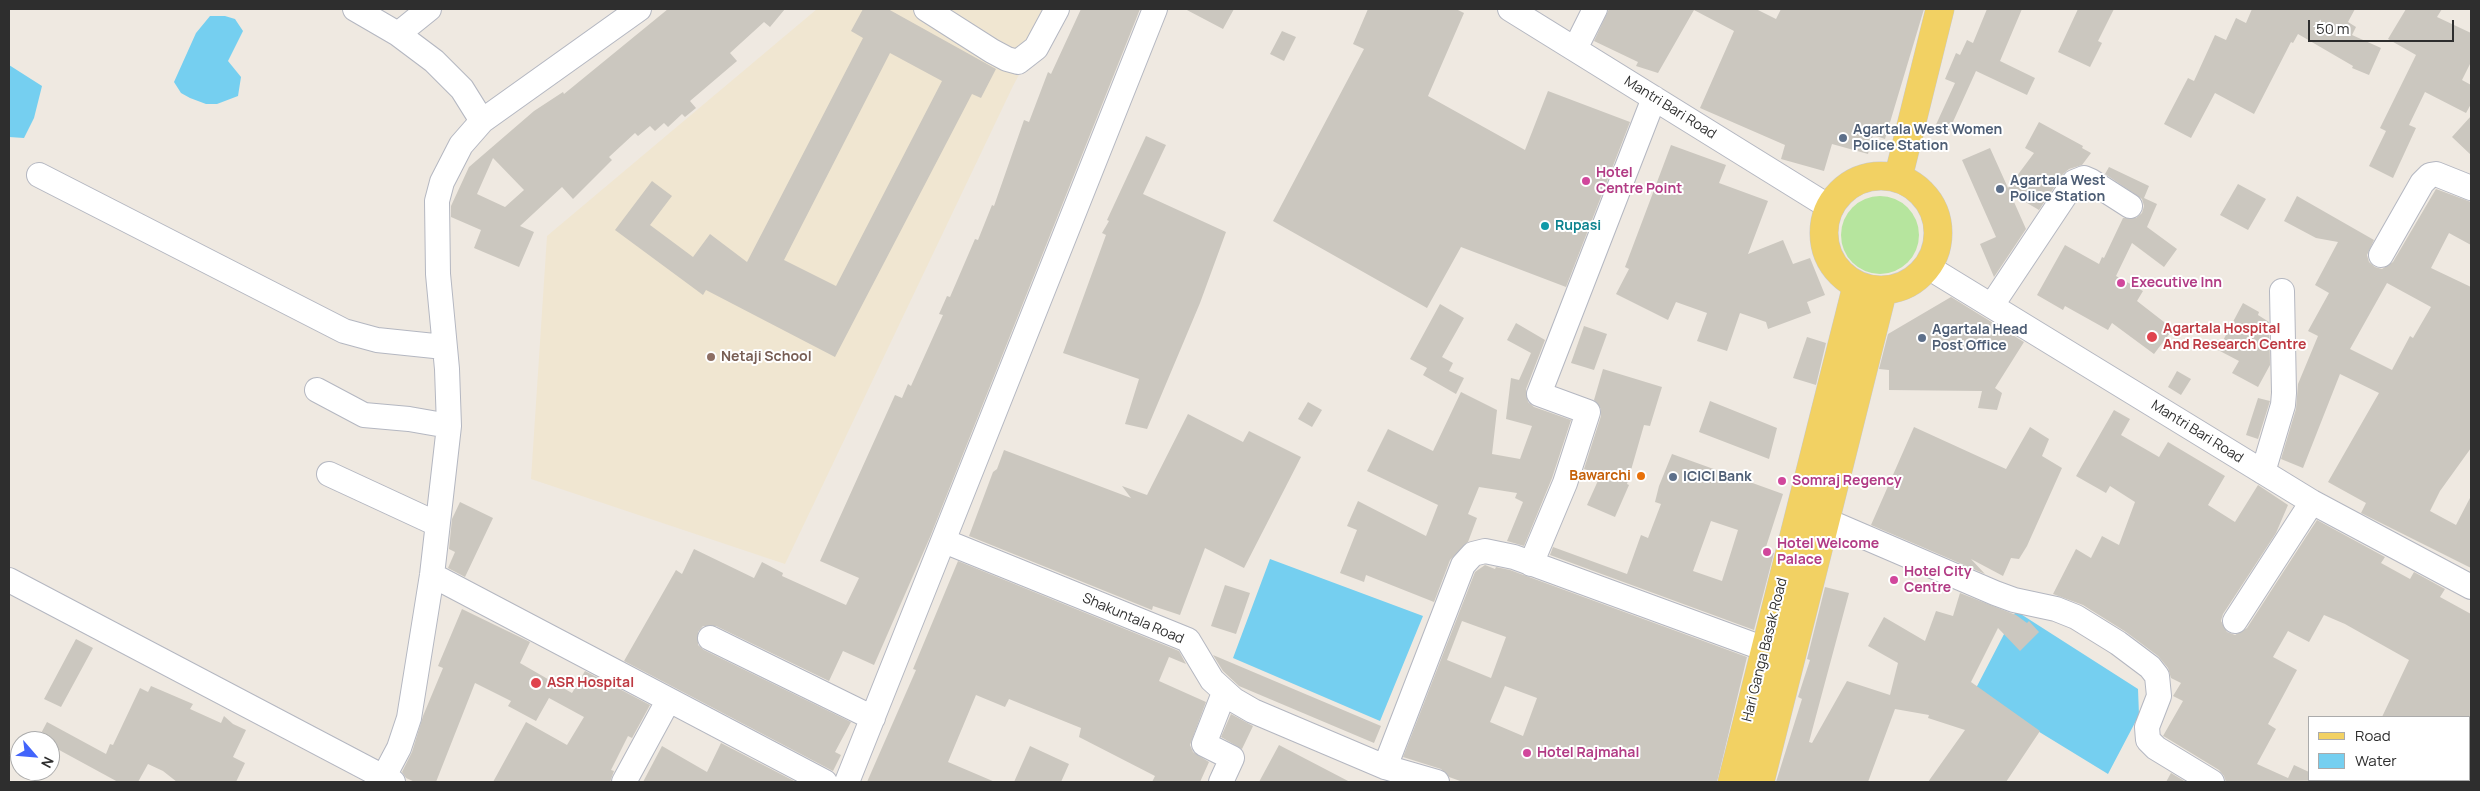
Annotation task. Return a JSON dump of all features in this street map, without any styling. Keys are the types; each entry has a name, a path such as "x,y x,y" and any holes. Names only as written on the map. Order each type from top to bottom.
{"main road":[{"path":"1898,178 1940,9"},
{"path":"1882,176 1898,178 1914,186 1927,199 1936,215 1938,232 1936,250 1928,267 1916,279 1900,287 1883,290 1857,285 1839,271 1828,252 1825,237 1826,222 1831,208 1840,195 1852,185 1866,178 1882,176"},
{"name":"Hari Ganga Basak Road","path":"1732,782 1857,285"},
{"name":"Hari Ganga Basak Road","path":"1760,782 1883,290"}],"street":[{"path":"355,9 398,34 434,61 462,88 482,121"},
{"path":"398,34 429,9"},
{"path":"9,580 386,781 409,718 432,575 449,426 447,369 438,274 437,201 450,164 461,145 482,121 639,9"},
{"path":"926,9 992,51 1007,59 1018,62 1036,48 1057,9"},
{"path":"847,782 1155,9"},
{"name":"Mantri Bari Road","path":"1510,9 1831,208"},
{"path":"1575,49 1595,9"},
{"path":"1530,564 1565,483 1588,412 1539,394 1654,98"},
{"path":"2381,255 2422,183 2430,175 2436,174 2468,180"},
{"path":"39,175 344,331 377,340 444,348"},
{"path":"1992,305 2074,182 2084,178 2092,181 2130,206"},
{"name":"Mantri Bari Road","path":"1928,267 2312,502 2471,587"},
{"path":"2263,472 2283,405 2282,291"},
{"path":"317,390 364,414 449,426"},
{"path":"329,474 437,524"},
{"path":"2235,621 2312,502"},
{"path":"1825,520 1995,593 2014,600 2056,609 2076,617 2118,643 2150,667 2157,676 2159,696 2147,727 2148,740 2156,748 2212,782"},
{"name":"Shakuntala Road","path":"944,541 1188,640 1212,680 1224,693 1253,711 1385,766 1437,782"},
{"path":"1385,766 1463,565 1473,554 1485,551 1514,557 1765,649"},
{"path":"432,575 825,782"},
{"path":"710,638 873,718"},
{"path":"1221,782 1232,758 1204,744 1224,693"},
{"path":"624,782 668,701"}],"shaded area":[{"name":"Netaji School","path":"817,9 1054,9 1013,86 785,564 531,479 547,236"}],"green space":[{"path":"1880,196 1895,199 1912,213 1916,220 1919,235 1916,250 1902,267 1895,271 1880,274 1865,271 1848,257 1844,250 1841,235 1844,220 1858,203 1865,199"}],"water":[{"path":"210,16 225,16 235,19 243,31 228,61 241,77 238,96 217,104 206,104 190,98 181,93 174,82 196,33"},
{"path":"9,65 42,86 34,118 24,138 9,137"},
{"path":"1270,559 1423,616 1380,721 1233,658"},
{"path":"2016,611 2138,689 2139,715 2108,774 1974,692"}],"building":[{"path":"668,9 785,9 770,27 764,22 730,53 737,61 690,101 696,108 685,117 682,114 668,127 664,123 655,131 650,126 638,136 635,133 609,157 612,160 573,199 562,187 520,226 534,232 519,267 474,248 481,230 451,217 451,206 469,167 534,111 563,92 564,94","holes":["493,158 524,190 505,207 477,194"]},
{"path":"863,9 888,9 996,69 981,98 972,94 835,357 706,290 703,295 615,230 652,181 672,196 650,225 693,257 710,234 747,262 863,38 851,31","holes":["890,53 942,81 836,286 784,260"]},
{"path":"1081,9 1140,9 930,537 874,665 843,651 829,681 716,626 703,626 698,632 698,645 704,650 851,722 835,752 841,755 833,771 624,661 676,570 682,574 694,549 754,578 762,562 783,573 782,576 846,605 859,578 820,561 895,395 902,398 908,384 911,386 943,315 939,314 947,296 950,297 975,239 978,240 992,205 994,206 1024,120 1029,122 1048,72 1051,74"},
{"path":"1185,9 1234,9 1223,29"},
{"path":"1368,9 1456,9 1464,13 1428,96 1525,150 1548,91 1630,122 1566,287 1461,247 1427,308 1273,221 1364,49 1353,44"},
{"path":"1609,9 1756,9 1776,19 1781,9 1924,9 1885,139 1873,135 1868,154 1832,144 1824,171 1781,159 1785,145 1700,108 1734,31 1694,10 1658,73 1636,66 1638,62 1594,41"},
{"path":"1987,9 2022,9 2000,61 2035,78 2027,95 1976,71 1947,135 1934,129 1955,83 1945,79 1956,53 1960,55 1967,40 1973,43"},
{"path":"2078,9 2114,9 2098,41 2102,43 2090,67 2058,52"},
{"path":"2252,9 2355,9 2348,22 2356,27 2352,35 2381,48 2369,75 2352,68 2353,66 2298,34 2293,43 2291,42 2254,114 2215,93 2191,138 2164,124 2188,78 2194,81 2215,35 2226,40 2236,18 2246,23"},
{"path":"2406,9 2442,9 2437,17 2471,33 2471,62 2462,80 2471,85 2471,104 2466,113 2425,92 2409,125 2416,128 2393,178 2369,166 2386,131 2380,128 2416,55 2388,39"},
{"path":"1282,31 1296,37 1284,61 1270,54"},
{"path":"2471,116 2471,155 2452,137"},
{"path":"2039,122 2083,146 2082,148 2091,153 2082,165 2069,169 2063,174 2039,210 2010,193 2026,229 1994,277 1980,244 1996,237 1962,160 1990,148 2008,188 2034,153 2025,148"},
{"path":"1146,136 1166,145 1143,194 1226,232 1200,303 1147,429 1125,424 1139,379 1063,353 1106,235 1102,233"},
{"path":"1671,145 1726,165 1719,183 1768,201 1748,254 1783,240 1793,264 1810,258 1825,295 1807,302 1811,313 1768,329 1766,322 1740,313 1727,351 1697,341 1707,313 1676,302 1668,320 1616,294 1629,269 1625,267"},
{"path":"2109,167 2149,186 2144,198 2157,204 2147,227 2177,249 2164,267 2132,243 2116,276 2143,291 2137,301 2173,329 2154,354 2112,323 2108,330 2065,306 2063,310 2037,295 2065,245 2099,264 2102,257 2104,258 2123,218 2136,218 2142,213 2144,206 2142,199 2105,174"},
{"path":"2238,184 2266,199 2248,230 2220,215"},
{"path":"2436,189 2471,202 2471,245 2449,233 2431,268 2471,287 2471,448 2440,491 2430,511 2456,525 2471,496 2471,568 2361,513 2366,503 2328,482 2379,393 2340,374 2303,468 2281,459 2296,409 2298,384 2318,336 2308,331 2329,293 2315,285 2338,242 2316,238 2284,221 2297,196 2374,240 2367,255 2369,262 2375,267 2382,269 2393,262","holes":["2387,283 2431,307 2413,338 2410,336 2392,370 2350,349"]},
{"path":"1951,297 2024,342 1995,388 2002,393 1997,410 1978,408 1982,391 1889,390 1889,370 1879,369 1888,334"},
{"path":"2243,303 2259,312 2258,315 2269,322 2270,365 2258,387 2232,373 2239,361 2218,350"},
{"path":"1440,304 1464,318 1442,357 1453,363 1449,371 1464,378 1456,394 1423,375 1427,368 1410,359"},
{"path":"1516,323 1545,340 1526,389 1528,402 1534,407 1571,420 1552,478 1524,546 1507,541 1523,502 1515,498 1517,493 1479,487 1468,514 1477,518 1468,542 1450,560 1434,602 1366,575 1364,582 1340,573 1357,530 1347,526 1358,501 1426,536 1438,505 1367,471 1388,429 1433,451 1461,392 1497,410 1492,454 1520,459 1532,426 1506,419 1511,378 1519,380 1531,353 1507,340"},
{"path":"1584,326 1607,334 1594,370 1571,363"},
{"path":"1807,337 1826,343 1816,385 1793,378"},
{"path":"1603,369 1662,387 1650,426 1644,425 1627,484 1629,485 1615,517 1587,505 1601,474 1584,469 1601,416 1601,409 1594,400"},
{"path":"2177,371 2191,379 2181,395 2168,387"},
{"path":"2258,398 2270,401 2258,439 2246,435"},
{"path":"1710,401 1777,428 1769,459 1699,432"},
{"path":"1308,402 1322,410 1312,427 1298,419"},
{"path":"2114,410 2130,419 2121,435 2159,457 2168,442 2225,476 2208,505 2235,522 2258,485 2288,505 2276,533 2223,614 2221,621 2227,632 2235,635 2247,628 2317,520 2385,557 2381,563 2410,579 2414,572 2445,589 2440,597 2471,614 2471,717 2382,716 2409,660 2345,624 2324,615 2309,642 2288,631 2273,657 2297,670 2268,724 2276,729 2257,764 2288,778 2294,765 2308,772 2308,781 2331,782 2226,782 2219,770 2163,736 2183,701 2173,696 2181,683 2171,678 2168,668 2158,656 2126,632 2083,605 2053,594 2076,549 2091,558 2102,536 2119,545 2135,502 2110,486 2106,493 2076,476"},
{"path":"1188,414 1243,442 1249,431 1301,457 1244,568 1205,548 1180,615 1153,606 1152,610 969,536 993,472 997,469 1004,450 1131,498 1122,486 1147,495"},
{"path":"1914,427 2006,469 2030,427 2049,439 2042,456 2062,468 2027,546 2019,559 2011,558 2003,576 1971,559 1985,574 1871,525"},
{"path":"1672,454 1783,494 1765,550 1774,553 1754,630 1550,555 1553,547 1627,574 1641,535 1648,538 1661,504 1655,502 1659,486","holes":["1711,521 1738,530 1722,581 1693,571"]},
{"path":"460,502 493,518 465,577 448,568 455,552 449,549 452,519"},
{"path":"958,561 1179,651 1186,664 1169,657 1159,681 1206,702 1190,745 1193,752 1209,762 1200,782 1152,782 1155,776 1079,737 1081,728 1009,699 1005,707 976,695 948,762 995,782 867,782 916,670 913,669"},
{"path":"1485,565 1495,569 1496,567 1510,570 1747,657 1717,782 1463,782 1449,777 1441,769 1403,757 1475,572","holes":["1462,621 1506,637 1491,678 1447,660","1505,686 1537,698 1523,736 1490,722"]},
{"path":"1225,585 1250,593 1236,634 1211,626"},
{"path":"1825,587 1849,593 1809,742 1812,743 1847,681 1890,695 1898,663 1868,646 1884,617 1925,641 1936,611 1953,616 1960,593 2016,615 2027,623 2029,621 2039,632 2020,651 1998,628 1971,682 2040,731 2006,782 1928,782 1965,730 1928,718 1929,715 1895,709 1868,782 1776,782 1802,699 1798,697 1810,660 1807,659"},
{"path":"462,609 530,642 520,663 572,693 585,671 650,705 632,738 628,736 611,770 614,771 610,782 493,782 526,722 567,745 584,717 549,698 536,721 508,706 511,701 475,683 436,782 415,782 406,778 402,772 412,752 423,716 443,668 438,666"},
{"path":"76,639 93,648 61,707 44,699"},
{"path":"1213,655 1381,726 1374,743 1239,686 1223,671"},
{"path":"151,686 193,704 190,709 221,723 224,716 233,724 246,730 233,757 245,763 236,782 177,782 163,771 148,764 138,782 118,782 60,750 60,731 42,731 47,722 106,754 110,744 113,745 140,688 148,692"},
{"path":"1231,714 1253,726 1242,749 1221,737"},
{"path":"721,743 796,782 643,782 662,746 707,772"},
{"path":"1279,745 1350,782 1259,782"},
{"path":"1030,746 1069,764 1061,782 1014,782"},
{"path":"2171,773 2186,782 2166,782"}],"place":[{"name":"Agartala West Women Police Station","path":"1843,138"},
{"name":"Hotel Centre Point","path":"1586,181"},
{"name":"Agartala West Police Station","path":"2000,189"},
{"name":"Rupasi","path":"1545,226"},
{"name":"Executive Inn","path":"2121,283"},
{"name":"Agartala Hospital And Research Centre","path":"2152,337"},
{"name":"Agartala Head Post Office","path":"1922,338"},
{"name":"Netaji School","path":"711,357"},
{"name":"Bawarchi","path":"1641,476"},
{"name":"ICICI Bank","path":"1673,477"},
{"name":"Somraj Regency","path":"1782,481"},
{"name":"Hotel Welcome Palace","path":"1767,552"},
{"name":"Hotel City Centre","path":"1894,580"},
{"name":"ASR Hospital","path":"536,683"},
{"name":"Hotel Rajmahal","path":"1527,753"}]}
